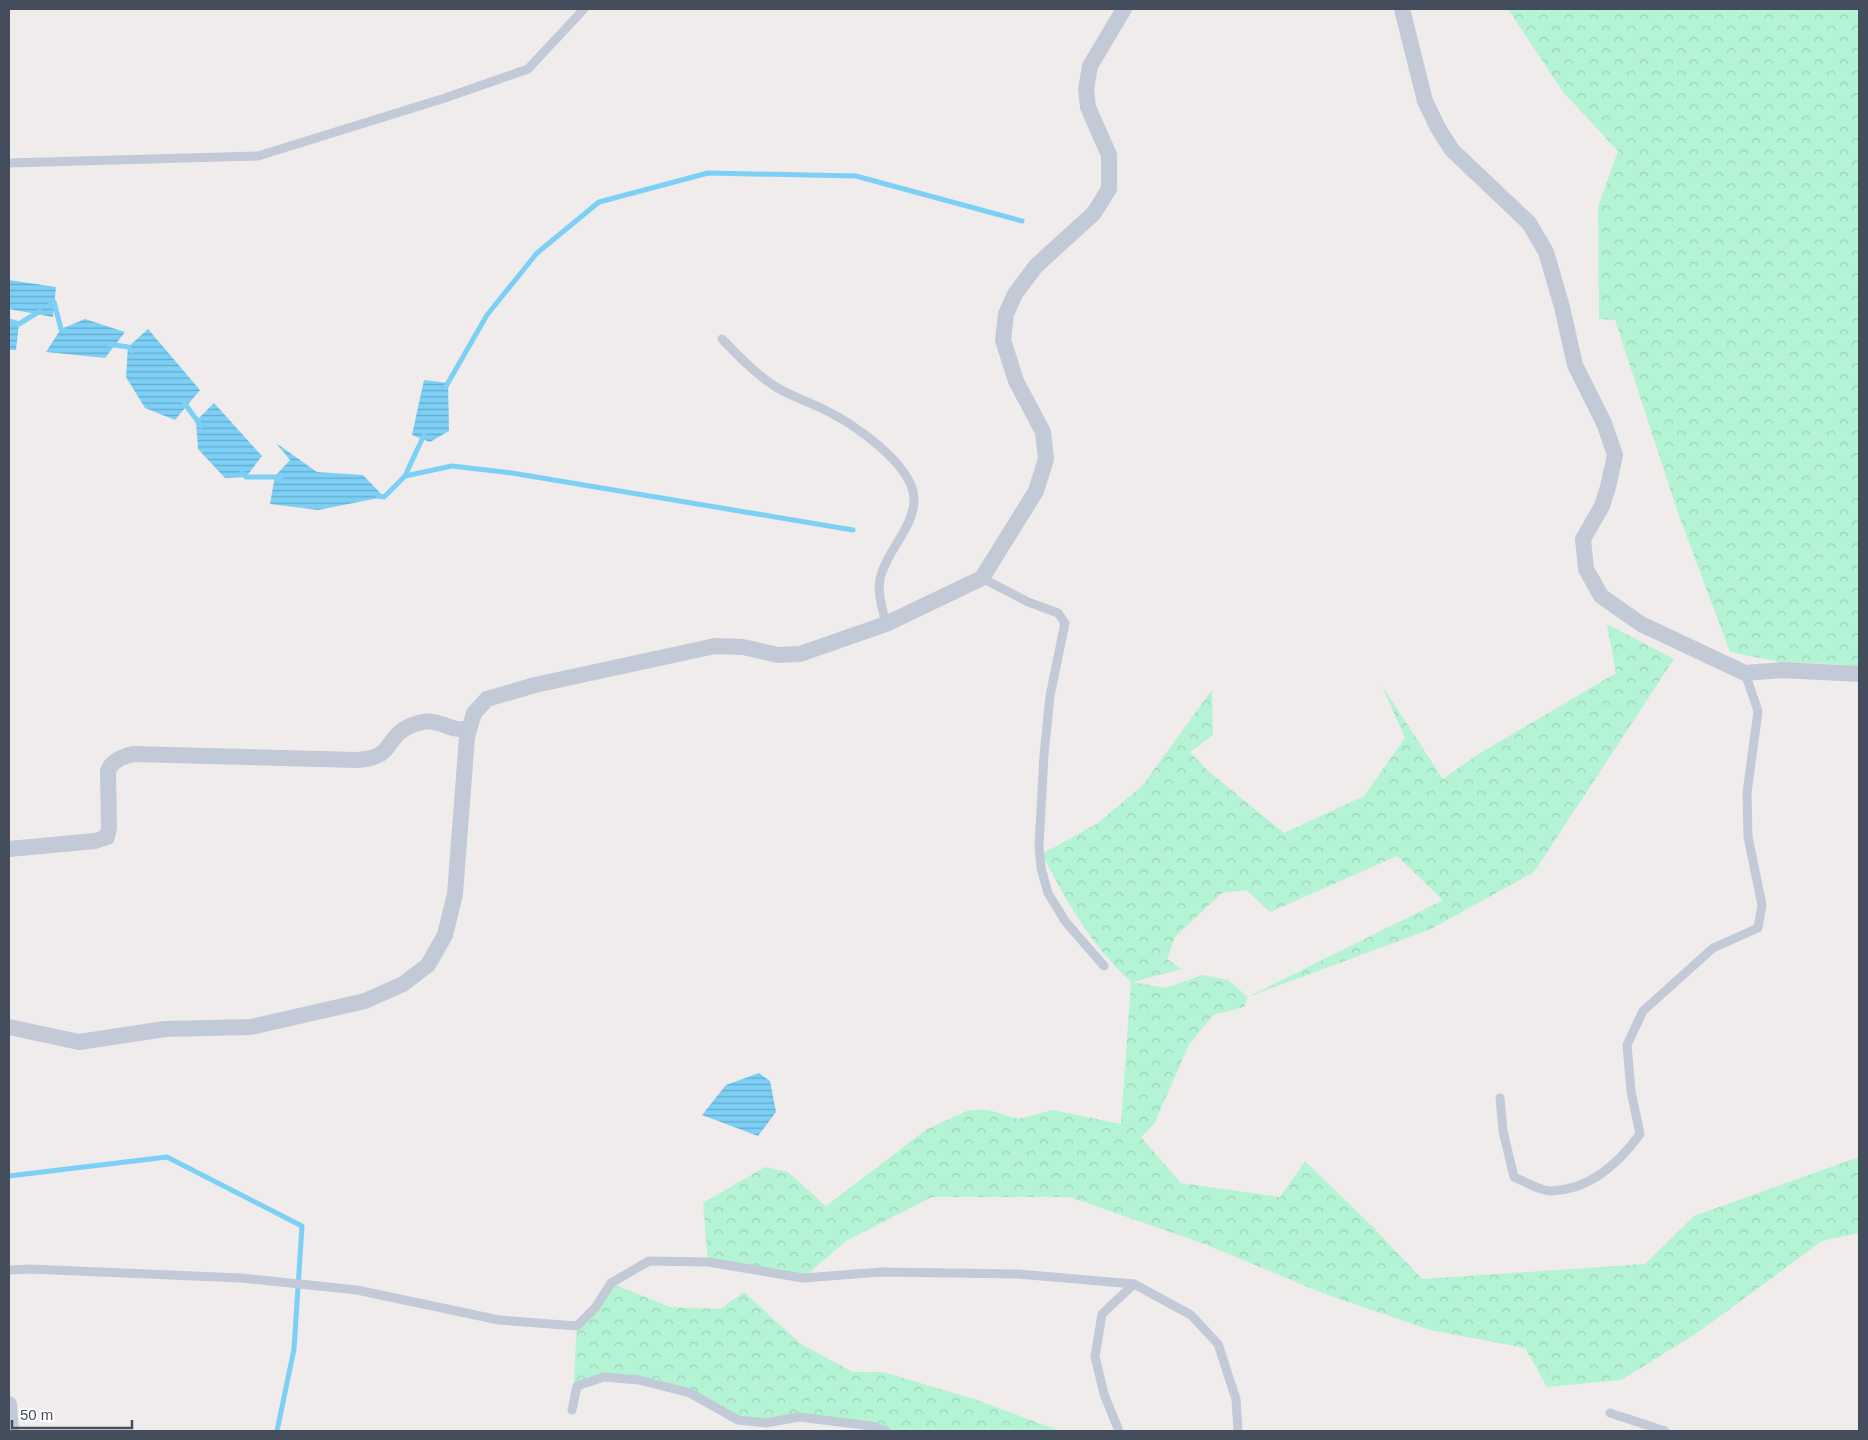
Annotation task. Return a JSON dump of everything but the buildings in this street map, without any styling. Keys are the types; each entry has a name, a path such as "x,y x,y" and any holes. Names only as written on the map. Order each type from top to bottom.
{"street":[{"path":"9,1027 79,1042 165,1029 251,1027 365,1001 403,984 428,965 445,935 455,894 467,738 474,713 487,699 535,685 715,646 743,647 778,655 800,654 886,624 982,578 1036,491 1046,459 1042,432 1016,381 1003,340 1006,314 1015,294 1036,266 1094,213 1109,189 1109,155 1088,107 1086,90 1090,66 1124,9"},
{"path":"1402,9 1425,101 1438,128 1452,150 1529,223 1546,252 1562,307 1575,365 1604,423 1615,455 1602,506 1583,539 1586,569 1601,596 1640,624 1745,673 1782,670 1859,674"},
{"path":"9,849 96,841 107,837 109,828 108,770 110,765 117,760 133,754 373,759 382,755 398,734 410,726 426,721 436,721 456,730 469,729"},
{"path":"9,1404 11,1431"}],"lane":[{"path":"9,163 258,156 445,98 528,69 584,9"},
{"path":"722,339 775,387 823,408 862,434 899,465 910,484 914,498 912,514 887,560 880,578 881,598 886,624"},
{"path":"982,578 1028,602 1058,614 1065,623 1050,696 1044,755 1039,846 1041,868 1048,894 1064,921 1104,966"},
{"path":"1500,1098 1503,1131 1514,1176 1549,1191 1585,1184 1622,1158 1640,1134 1631,1091 1627,1045 1643,1011 1713,948 1758,928 1762,905 1748,837 1747,793 1758,711 1745,673"},
{"path":"9,1270 30,1269 241,1278 356,1290 499,1320 577,1326 595,1308 611,1283 649,1261 708,1262 803,1278 881,1272 999,1273 1134,1284 1191,1315 1218,1344 1236,1399 1238,1431"},
{"path":"1120,1431 1104,1394 1095,1356 1102,1314 1134,1284"},
{"path":"572,1410 577,1386 604,1377 639,1380 690,1393 738,1420 766,1423 799,1417 871,1426 886,1431"},
{"path":"1610,1413 1665,1431"}],"green space":[{"path":"1508,9 1859,9 1859,671 1834,664 1780,662 1730,652 1678,513 1615,320 1599,319 1598,207 1618,151 1563,92"},
{"path":"1607,624 1674,659 1534,872 1431,929 1248,997 1244,1007 1213,1015 1189,1045 1154,1124 1141,1137 1181,1183 1280,1197 1305,1161 1373,1227 1422,1279 1645,1264 1694,1216 1859,1157 1859,1233 1822,1241 1697,1333 1621,1380 1547,1387 1525,1348 1430,1330 1325,1294 1207,1245 1070,1197 932,1197 846,1241 803,1278 708,1262 703,1203 765,1167 788,1172 826,1206 927,1129 969,1110 989,1110 1018,1119 1053,1110 1121,1124 1131,982 1092,938 1061,890 1042,854 1098,823 1142,786 1212,690 1213,735 1190,752 1208,771 1284,833 1364,796 1405,738 1381,684 1443,779 1477,755 1616,673","holes":["1397,856 1443,900 1248,997 1228,980 1202,975 1166,988 1133,982 1182,969 1167,959 1175,937 1222,893 1246,890 1270,912"]},
{"path":"611,1283 670,1307 720,1309 744,1292 801,1344 853,1372 883,1372 974,1399 1060,1431 886,1431 799,1417 738,1420 690,1393 604,1377 577,1386 572,1410 577,1326"}],"water":[{"path":"9,280 56,287 53,317 9,309"},
{"path":"85,319 125,332 105,358 46,352 61,329"},
{"path":"9,321 19,324 16,350 9,350"},
{"path":"148,329 200,390 175,420 145,408 126,377 128,347"},
{"path":"424,380 448,383 449,431 430,442 412,435"},
{"path":"214,403 262,456 246,477 225,478 198,449 196,421"},
{"path":"276,443 317,472 363,475 384,497 318,510 270,504 275,476 290,460"},
{"path":"759,1073 770,1081 776,1112 758,1136 702,1115 726,1085"}],"waterway":[{"path":"445,388 487,315 537,253 599,202 708,173 856,176 1022,221"},
{"path":"50,305 54,302 61,329 66,331"},
{"path":"9,321 19,324 40,311"},
{"path":"108,344 128,347 132,351"},
{"path":"183,401 201,426"},
{"path":"378,496 384,497 405,476 424,435"},
{"path":"405,476 452,466 512,473 853,530"},
{"path":"242,472 246,477 281,477"},
{"path":"9,1176 167,1157 302,1226 294,1349 277,1431"}]}
